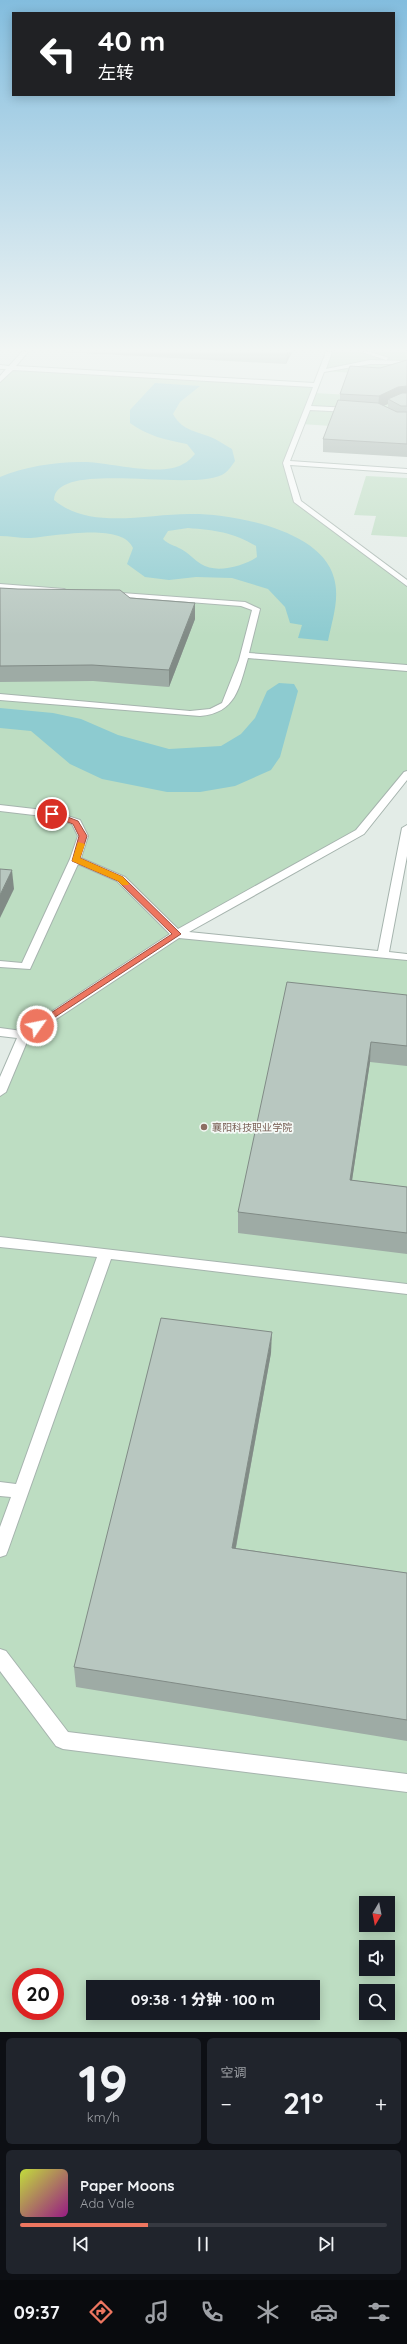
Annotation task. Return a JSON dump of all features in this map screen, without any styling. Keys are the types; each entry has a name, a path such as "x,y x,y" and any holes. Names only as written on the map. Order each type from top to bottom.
{"lane":[{"path":"292,447 286,463 298,502 407,584"},
{"path":"286,463 407,471"},
{"path":"0,586 75,592"},
{"path":"0,697 190,714 213,713 227,704 244,655 256,609 242,604 99,593"},
{"path":"244,655 407,668"},
{"path":"0,1092 24,1035 177,934 360,832 407,774"},
{"path":"0,808 52,814 76,822 83,836 75,860 26,967 0,964"},
{"path":"383,954 407,828"},
{"path":"75,860 120,879 177,934 407,957"},
{"path":"0,1032 24,1035"},
{"path":"0,1242 106,1253 407,1290"},
{"path":"0,1550 106,1253"},
{"path":"0,1489 21,1491"},
{"path":"0,1657 63,1740 407,1783"}],"green space":[{"name":"襄阳科技职业学院","path":"0,447 292,447 286,463 298,502 407,584 407,774 360,832 178,934 407,957 407,2032 0,2032 0,1092 24,1035 0,1032"},
{"path":"366,476 407,478 407,537 371,535 376,516 354,515"}],"water":[{"path":"189,447 228,447 232,449 235,461 225,473 210,478 187,480 101,479 77,481 60,488 54,500 69,509 85,515 103,518 176,514 231,517 274,528 295,537 313,548 326,561 334,578 336,586 336,602 328,641 298,638 302,625 290,623 285,607 268,589 232,578 196,577 169,580 145,577 127,564 133,548 126,540 115,535 85,532 28,538 0,536 0,477 31,467 66,462 87,462 150,469 174,468 185,463 195,454","holes":["188,528 223,532 256,546 257,557 229,568 222,569 207,567 163,539 168,531"]},
{"path":"279,683 294,684 298,691 280,757 271,770 235,786 200,792 167,792 102,779 70,764 31,731 0,728 0,708 53,713 81,719 118,735 169,749 221,746 241,734 255,718 267,691"}],"building":[{"path":"0,588 120,590 130,598 195,603 169,670 92,665 0,666"},
{"path":"0,869 12,870 0,895"},
{"path":"287,982 407,995 407,1046 371,1042 350,1180 407,1187 407,1233 238,1212"},
{"path":"161,1318 272,1332 232,1548 407,1573 407,1720 74,1667"}],"slow traffic":[{"path":"81,844 75,860 120,879 125,884"}],"place":[{"name":"襄阳科技职业学院","path":"204,1127"}],"route":[{"path":"37,1026 177,934 120,879 75,860 83,836 76,822 52,814"}]}
